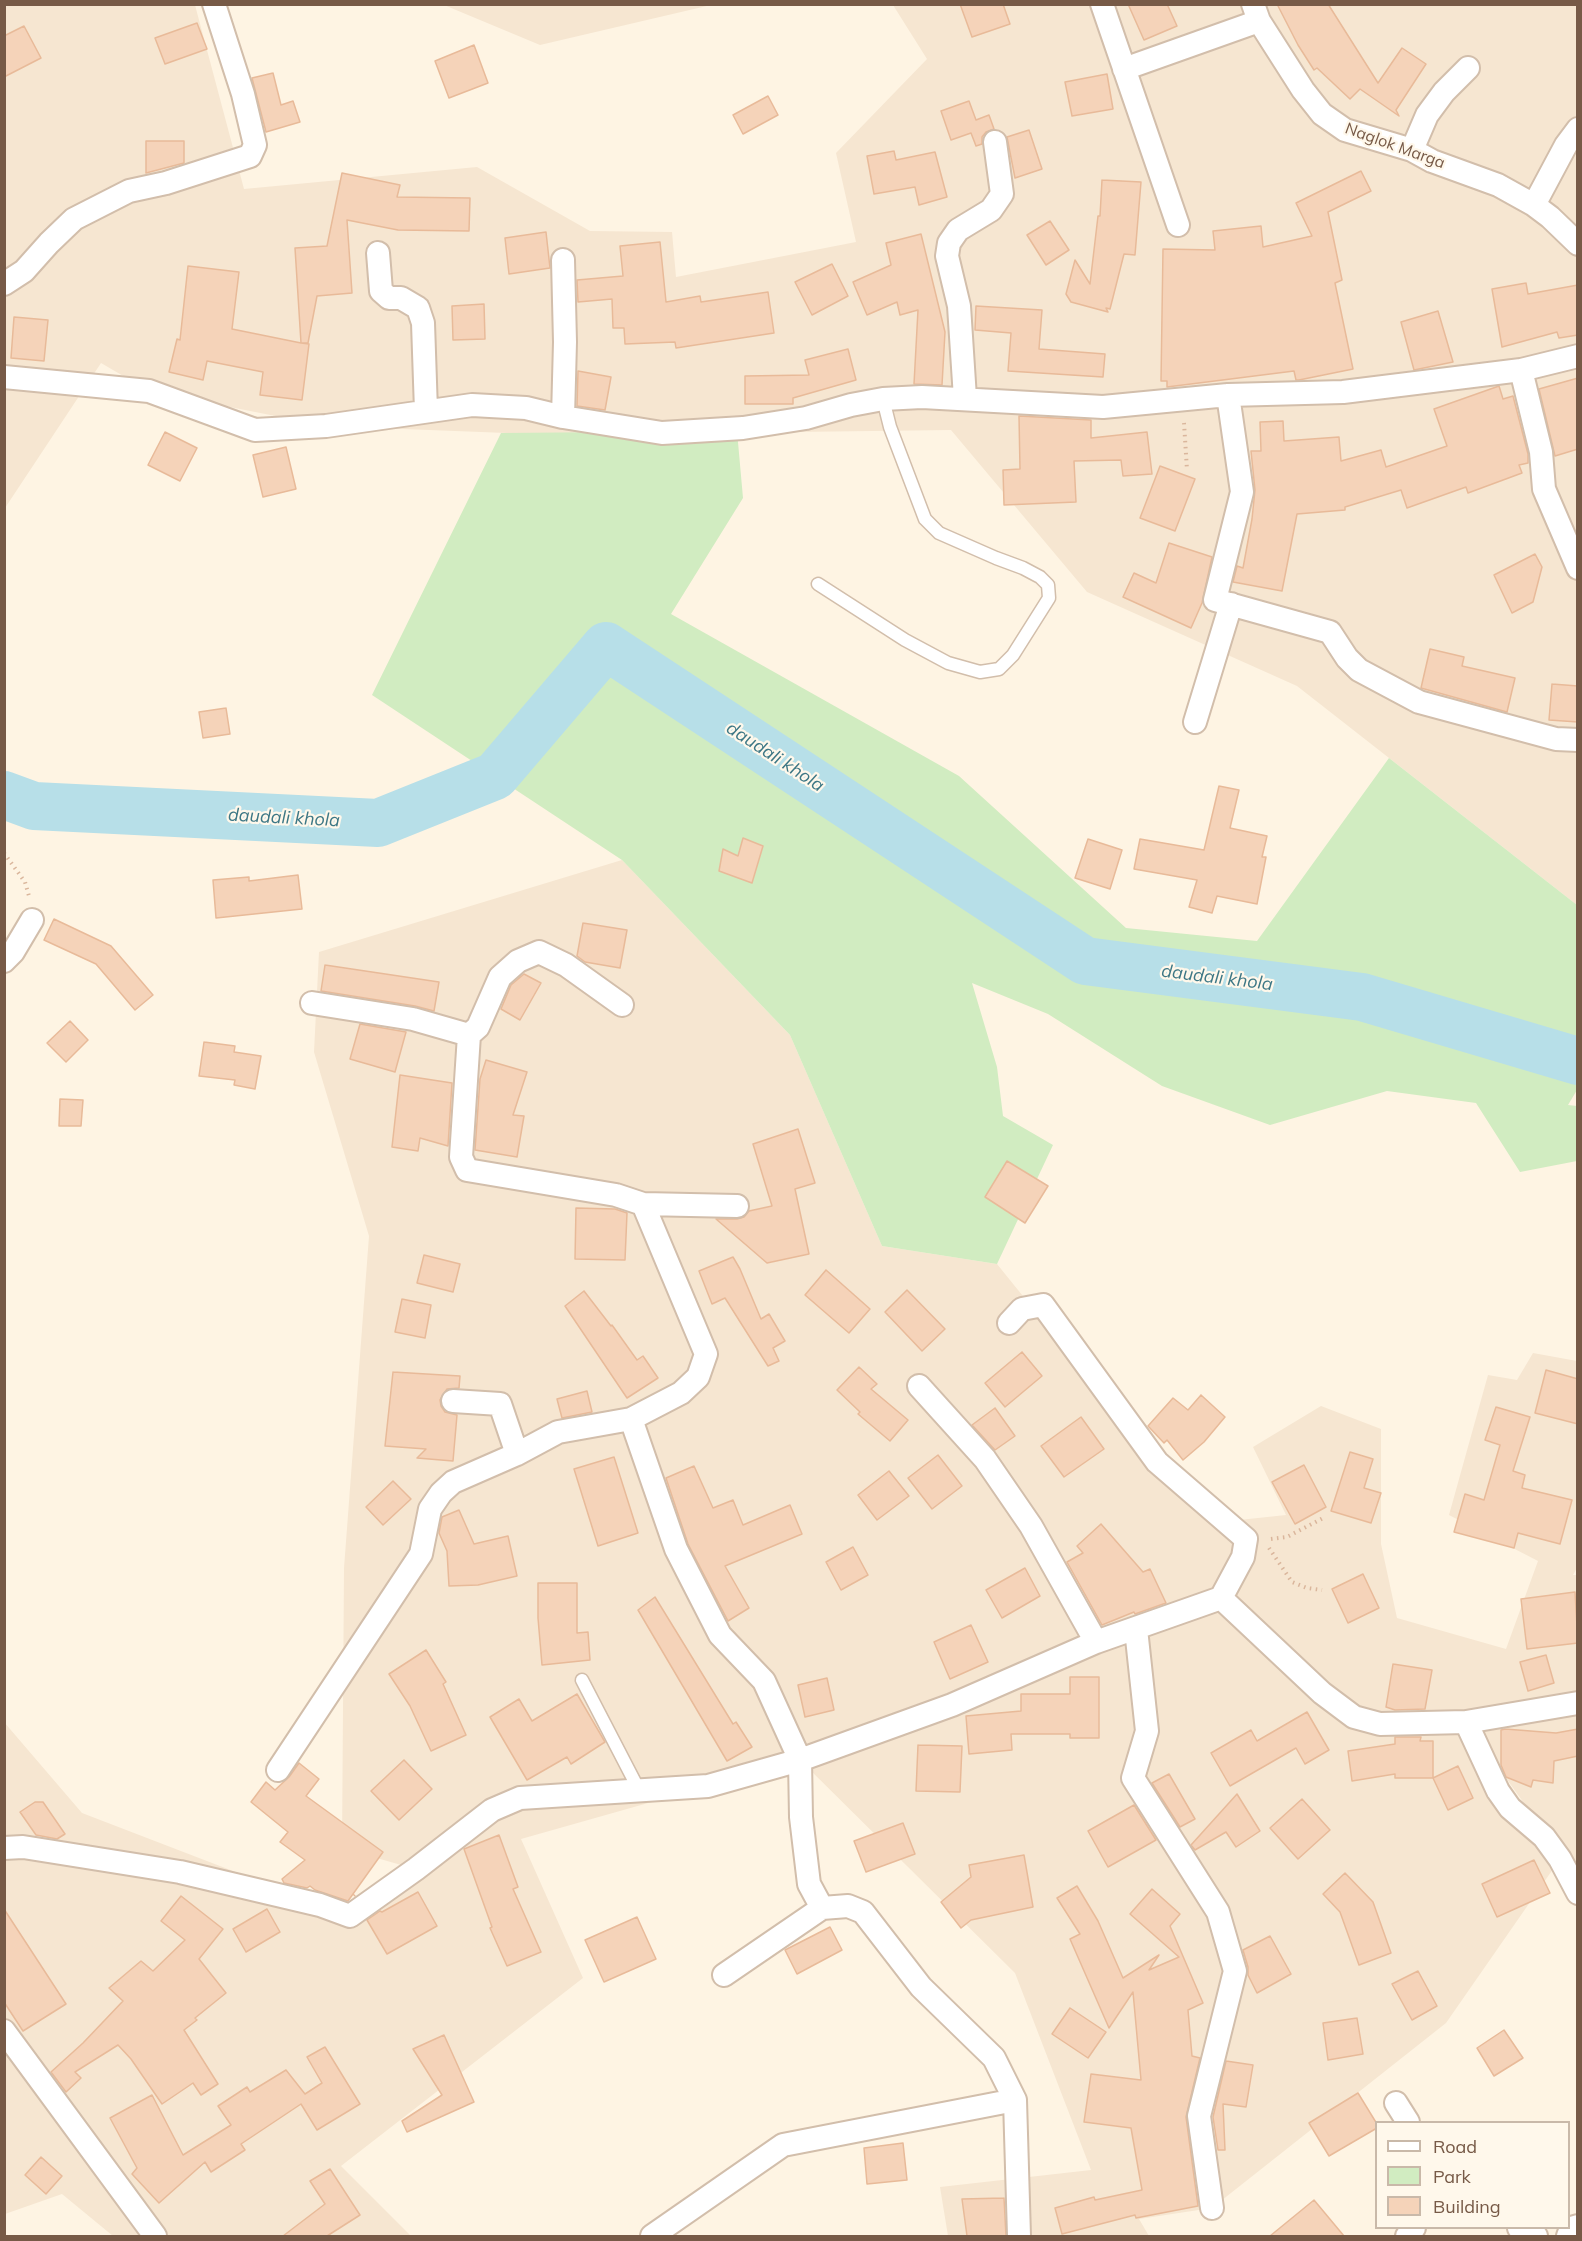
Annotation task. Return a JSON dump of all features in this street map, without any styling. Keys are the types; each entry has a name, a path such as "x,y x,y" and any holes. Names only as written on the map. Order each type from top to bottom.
{"street":[{"path":"4,284 24,272 49,243 75,219 111,200 129,191 166,183 250,156 255,145 243,94 214,4"},
{"path":"1102,4 1178,225"},
{"path":"1124,69 1256,13"},
{"name":"Naglok Marga","path":"1256,13 1303,90 1322,114 1345,130 1412,150 1432,161 1498,185 1534,205 1578,244"},
{"path":"1412,150 1427,115 1444,92 1468,68"},
{"path":"1534,205 1566,145 1578,129"},
{"path":"964,398 959,306 947,256 949,243 958,230 991,210 1002,194 995,142"},
{"path":"378,253 381,291 389,298 401,298 418,308 423,323 426,411"},
{"path":"563,260 565,342 563,417"},
{"path":"4,377 149,391 255,430 326,426 472,405 526,408 563,417 662,433 731,429 806,418 851,405 883,399 964,398 1103,407 1228,395 1343,392 1521,370 1578,356"},
{"path":"1521,370 1541,452 1545,489 1578,568"},
{"path":"1228,395 1242,492 1215,600 1330,632 1347,658 1359,670 1419,702 1557,739 1578,740"},
{"path":"1196,722 1231,604"},
{"path":"4,961 13,952 33,920"},
{"path":"622,1005 566,965 539,952 518,961 500,977 478,1027 469,1035 461,1157 467,1170 616,1195 643,1204 737,1206"},
{"path":"312,1003 413,1019 469,1035"},
{"path":"278,1770 421,1554 430,1509 441,1493 453,1482 517,1454 558,1432 630,1419 681,1393 698,1377 706,1354 643,1204"},
{"path":"4,1830 14,1848 180,1872 320,1905 350,1916 416,1869 492,1810 520,1798 708,1786 800,1760 952,1705 1096,1642 1221,1598 1243,1557 1246,1539 1157,1462 1043,1305 1022,1309 1009,1323"},
{"path":"919,1386 985,1459 1031,1526 1096,1642"},
{"path":"453,1401 500,1404 517,1454"},
{"path":"630,1419 676,1549 720,1635 764,1681 800,1760 801,1817 809,1884 822,1908"},
{"path":"1221,1598 1322,1693 1354,1717 1380,1724 1466,1722 1578,1703"},
{"path":"1136,1629 1147,1731 1132,1778 1218,1912 1235,1971 1199,2116 1212,2208"},
{"path":"1466,1722 1498,1791 1510,1808 1544,1837 1560,1858 1578,1893"},
{"path":"724,1975 822,1908 848,1906 863,1912 921,1987 994,2058 1015,2100 1019,2236"},
{"path":"4,2031 155,2236"},
{"path":"652,2236 783,2145 1015,2100"},
{"path":"1396,2103 1407,2121"},
{"path":"1568,2236 1571,2228 1578,2226"},
{"path":"1521,2229 1536,2236"}],"lane":[{"path":"818,584 905,640 948,663 980,672 999,669 1013,655 1049,598 1048,585 1040,577 939,533 925,519 890,427 883,399"},
{"path":"582,1680 639,1790"}],"path":[{"path":"1173,402 1184,424 1187,470"},
{"path":"4,853 26,882 33,920"},
{"path":"1322,1590 1307,1588 1292,1582 1263,1540 1287,1536 1325,1517"}],"shaded area":[{"path":"5,5 195,5 244,189 477,167 590,231 672,232 676,277 856,242 836,153 927,59 893,5 1577,5 1577,905 1297,686 1087,592 951,430 558,435 326,426 149,391 101,363 5,508"},
{"path":"444,5 711,5 540,45"},
{"path":"622,860 790,1035 882,1246 997,1264 1157,1462 1239,1520 1286,1515 1253,1447 1321,1406 1381,1429 1381,1544 1397,1618 1506,1649 1538,1561 1449,1515 1488,1375 1517,1380 1533,1353 1577,1361 1578,1566 1573,1575 1577,1575 1577,1877 1493,1760 1560,1859 1446,2023 1212,2208 1139,2219 1149,2236 948,2236 940,2187 1091,2170 1015,1973 800,1760 521,1839 583,1978 341,2166 411,2236 113,2236 62,2194 5,2214 4,1722 82,1813 350,1916 415,1869 342,1848 344,1568 369,1236 314,1052 319,952"}],"green space":[{"path":"737,431 743,498 671,614 959,776 1126,928 1257,941 1389,758 1577,905 1577,1090 1568,1105 1577,1106 1577,1161 1520,1172 1476,1103 1387,1091 1270,1125 1162,1086 1048,1014 972,983 997,1067 1003,1116 1053,1145 997,1264 882,1246 790,1035 622,860 372,695 501,433"}],"building":[{"path":"960,4 1003,4 1010,24 972,37"},
{"path":"1128,4 1167,4 1177,26 1144,40"},
{"path":"1277,4 1328,4 1378,83 1402,48 1426,64 1396,110 1399,116 1360,89 1350,99 1317,68 1314,70"},
{"path":"197,23 207,49 165,64 155,38"},
{"path":"24,26 41,58 4,77 4,36"},
{"path":"474,45 488,83 449,98 435,61"},
{"path":"273,73 281,105 293,101 300,122 266,132 252,78"},
{"path":"1107,74 1113,109 1072,116 1065,82"},
{"path":"768,96 778,115 743,134 733,115"},
{"path":"969,101 976,120 989,115 994,129 986,132 982,137 982,144 976,146 971,133 951,140 941,111"},
{"path":"1029,130 1042,169 1015,178 1007,137"},
{"path":"146,141 184,141 184,163 146,173"},
{"path":"894,151 896,160 935,152 947,197 919,205 915,187 874,194 867,156"},
{"path":"1361,171 1371,191 1328,212 1342,280 1335,283 1353,369 1299,380 1296,380 1294,371 1167,387 1167,381 1161,381 1163,249 1215,250 1213,231 1261,226 1263,247 1312,236 1296,203"},
{"path":"342,173 400,185 397,197 470,198 469,231 398,230 347,220 352,293 317,296 308,343 301,343 295,248 327,246"},
{"path":"1102,180 1141,182 1135,255 1124,254 1110,309 1106,308 1108,312 1071,302 1066,294 1075,260 1090,284 1098,216 1100,216"},
{"path":"1050,221 1069,250 1046,265 1027,235"},
{"path":"546,232 550,268 509,274 505,238"},
{"path":"921,234 945,332 942,385 914,384 918,310 900,315 897,302 867,315 853,282 891,265 886,243"},
{"path":"660,242 666,302 700,296 701,302 768,292 774,333 676,348 675,342 625,344 624,328 613,328 612,299 578,302 577,280 623,276 620,246"},
{"path":"832,264 848,296 812,315 795,282"},
{"path":"188,266 239,272 232,329 309,344 302,400 260,395 263,372 207,361 203,380 169,372 177,339 180,340"},
{"path":"1526,283 1528,294 1578,285 1578,335 1559,338 1557,332 1502,347 1492,289"},
{"path":"484,304 485,339 453,340 452,306"},
{"path":"976,306 1042,310 1039,349 1105,354 1103,377 1008,371 1011,333 975,330"},
{"path":"1438,311 1453,362 1414,370 1401,322"},
{"path":"14,317 48,320 44,361 11,358"},
{"path":"848,349 856,380 793,398 793,404 745,404 745,376 809,375 805,360"},
{"path":"578,371 611,377 605,410 577,406"},
{"path":"1578,378 1578,449 1555,456 1539,389"},
{"path":"1499,386 1503,399 1513,396 1528,454 1528,463 1519,465 1522,473 1468,493 1466,487 1407,508 1401,490 1345,507 1345,510 1297,514 1282,591 1233,582 1237,566 1243,568 1252,519 1255,490 1251,451 1261,451 1260,422 1283,421 1284,441 1339,437 1341,461 1381,450 1386,467 1447,446 1434,409"},
{"path":"1019,416 1091,420 1091,438 1147,432 1152,474 1123,476 1121,460 1074,461 1076,502 1004,505 1003,470 1020,469"},
{"path":"165,432 197,448 180,481 148,465"},
{"path":"286,447 296,489 263,497 253,455"},
{"path":"1160,466 1195,479 1175,531 1140,518"},
{"path":"1169,543 1212,557 1202,603 1191,628 1123,597 1134,573 1156,583"},
{"path":"1535,554 1542,567 1533,602 1512,613 1494,575"},
{"path":"1430,649 1464,657 1462,666 1515,678 1507,712 1421,688"},
{"path":"1552,684 1578,686 1578,722 1549,720"},
{"path":"226,708 230,734 203,738 199,712"},
{"path":"1219,786 1239,790 1230,828 1267,836 1262,857 1266,857 1257,904 1217,896 1212,913 1189,907 1197,880 1134,869 1140,839 1204,850"},
{"path":"743,838 763,846 752,883 719,871 723,849 738,856"},
{"path":"1088,839 1122,850 1110,889 1075,878"},
{"path":"298,875 302,909 216,918 213,880 249,877 249,881"},
{"path":"54,919 111,946 153,995 135,1010 96,964 44,940"},
{"path":"583,923 627,930 620,968 585,962 577,956"},
{"path":"325,965 439,982 434,1011 321,991"},
{"path":"524,974 541,983 520,1020 501,1009 511,985"},
{"path":"70,1021 88,1040 66,1062 47,1043"},
{"path":"360,1024 406,1032 395,1072 350,1059"},
{"path":"204,1042 235,1046 234,1052 261,1056 255,1089 234,1085 235,1080 199,1076"},
{"path":"486,1060 527,1072 513,1115 524,1116 517,1157 475,1150 480,1079"},
{"path":"400,1075 452,1083 448,1146 420,1138 418,1151 392,1147"},
{"path":"60,1099 83,1100 81,1126 59,1126"},
{"path":"798,1129 815,1183 795,1189 809,1254 767,1263 716,1219 737,1219 744,1217 749,1211 772,1206 753,1144"},
{"path":"1007,1161 1048,1186 1025,1223 985,1197"},
{"path":"576,1208 615,1209 627,1213 625,1260 575,1259"},
{"path":"424,1255 460,1264 453,1292 417,1283"},
{"path":"733,1257 761,1319 769,1314 785,1341 773,1348 779,1361 768,1366 725,1298 712,1304 699,1271"},
{"path":"826,1270 870,1309 849,1333 805,1295"},
{"path":"907,1290 945,1329 922,1351 885,1312"},
{"path":"584,1291 637,1360 643,1356 658,1378 627,1398 565,1306"},
{"path":"402,1299 431,1305 425,1338 395,1332"},
{"path":"1022,1352 1042,1376 1005,1407 985,1383"},
{"path":"859,1367 877,1384 871,1389 908,1420 890,1441 858,1414 860,1412 837,1390"},
{"path":"1546,1370 1578,1379 1578,1424 1535,1413"},
{"path":"393,1372 460,1376 459,1388 447,1389 440,1400 445,1412 457,1415 453,1461 417,1458 426,1449 385,1446"},
{"path":"587,1391 592,1412 562,1418 557,1399"},
{"path":"1201,1395 1225,1417 1204,1442 1183,1460 1167,1440 1164,1443 1148,1426 1173,1398 1188,1410"},
{"path":"1496,1407 1530,1417 1513,1471 1525,1475 1522,1488 1572,1500 1560,1544 1518,1533 1514,1548 1454,1532 1465,1494 1484,1500 1500,1445 1485,1440"},
{"path":"995,1408 1015,1436 995,1450 972,1425"},
{"path":"1081,1417 1104,1449 1064,1477 1041,1446"},
{"path":"1350,1452 1373,1459 1364,1488 1381,1493 1371,1523 1331,1511"},
{"path":"938,1455 962,1486 932,1509 908,1478"},
{"path":"614,1457 638,1533 598,1546 574,1469"},
{"path":"1304,1465 1326,1507 1295,1524 1272,1482"},
{"path":"694,1466 713,1508 733,1500 743,1525 790,1505 802,1534 725,1566 749,1608 728,1621 688,1544 666,1478"},
{"path":"889,1471 909,1496 877,1520 858,1495"},
{"path":"393,1481 411,1499 383,1525 366,1507"},
{"path":"459,1510 474,1544 508,1536 517,1576 478,1585 449,1586 447,1551 439,1533 442,1517"},
{"path":"1101,1524 1143,1572 1150,1569 1166,1603 1135,1614 1134,1612 1102,1625 1067,1562 1083,1553 1077,1546"},
{"path":"853,1547 868,1575 841,1590 826,1562"},
{"path":"1025,1568 1040,1596 1002,1618 986,1590"},
{"path":"1363,1574 1379,1608 1348,1623 1332,1589"},
{"path":"538,1583 577,1583 577,1633 588,1632 590,1660 542,1665"},
{"path":"1575,1592 1578,1643 1527,1649 1521,1599"},
{"path":"655,1597 733,1724 736,1722 752,1747 727,1761 638,1610"},
{"path":"971,1625 988,1662 950,1679 934,1642"},
{"path":"426,1650 446,1682 443,1684 466,1735 431,1751 410,1706 389,1674"},
{"path":"1546,1655 1554,1683 1528,1691 1520,1662"},
{"path":"1393,1664 1432,1670 1425,1709 1395,1710 1386,1707"},
{"path":"1070,1677 1099,1677 1099,1738 1070,1738 1070,1734 1011,1734 1012,1750 969,1754 966,1716 1021,1711 1021,1694 1070,1694"},
{"path":"827,1678 834,1710 805,1717 798,1685"},
{"path":"577,1694 605,1742 571,1764 567,1757 527,1780 490,1717 519,1699 532,1721"},
{"path":"1307,1712 1329,1750 1305,1764 1296,1748 1230,1786 1211,1753 1251,1730 1257,1741"},
{"path":"1578,1729 1578,1756 1554,1761 1553,1783 1533,1780 1531,1787 1506,1777 1501,1765 1501,1730 1556,1733"},
{"path":"1395,1737 1421,1737 1420,1741 1433,1741 1433,1778 1395,1778 1395,1774 1352,1781 1348,1751 1395,1744"},
{"path":"918,1745 962,1746 960,1792 916,1791"},
{"path":"404,1760 432,1789 399,1820 371,1791"},
{"path":"299,1763 319,1779 306,1796 383,1852 348,1901 315,1890 310,1886 307,1888 284,1883 282,1879 305,1860 280,1842 288,1832 251,1802 266,1782 275,1790 289,1777"},
{"path":"1458,1766 1473,1798 1448,1810 1433,1778"},
{"path":"1169,1774 1195,1819 1180,1827 1152,1783"},
{"path":"1237,1794 1260,1831 1236,1847 1226,1832 1195,1850 1191,1845"},
{"path":"1302,1799 1330,1830 1298,1859 1270,1828"},
{"path":"35,1802 43,1802 65,1834 57,1839 36,1835 20,1812"},
{"path":"1134,1805 1156,1840 1108,1867 1088,1831"},
{"path":"903,1823 915,1854 866,1872 854,1841"},
{"path":"499,1835 518,1887 513,1889 541,1952 507,1966 490,1928 492,1927 464,1849"},
{"path":"1024,1855 1033,1907 971,1920 961,1928 941,1902 971,1877 969,1865"},
{"path":"1534,1860 1550,1893 1497,1917 1482,1884"},
{"path":"1345,1873 1373,1902 1391,1953 1359,1965 1340,1912 1323,1894"},
{"path":"1077,1886 1098,1921 1123,1978 1159,1955 1149,1970 1179,1957 1130,1914 1152,1889 1180,1914 1170,1926 1203,2003 1188,2010 1192,2056 1200,2058 1186,2117 1198,2206 1136,2218 1135,2215 1062,2234 1055,2208 1094,2197 1095,2200 1142,2190 1131,2128 1084,2122 1091,2074 1141,2080 1133,1992 1109,2028 1070,1939 1080,1934 1057,1898"},
{"path":"418,1892 437,1926 387,1954 367,1920"},
{"path":"181,1896 223,1929 199,1959 226,1993 184,2030 218,2084 201,2095 193,2083 162,2104 131,2059 118,2045 75,2072 81,2078 66,2092 51,2072 83,2043 123,2001 109,1988 141,1961 153,1971 185,1940 161,1921"},
{"path":"4,1909 66,2004 23,2031 4,2002"},
{"path":"267,1909 280,1932 246,1952 233,1929"},
{"path":"637,1917 656,1959 604,1982 585,1940"},
{"path":"830,1927 842,1950 797,1974 785,1950"},
{"path":"1270,1936 1291,1974 1257,1993 1248,1975 1243,1950"},
{"path":"1418,1971 1437,2006 1412,2020 1392,1984"},
{"path":"1070,2008 1106,2032 1088,2058 1052,2034"},
{"path":"1357,2018 1363,2054 1328,2060 1323,2023"},
{"path":"1504,2030 1523,2058 1494,2076 1477,2048"},
{"path":"444,2035 474,2102 407,2132 402,2121 442,2095 413,2049"},
{"path":"325,2047 360,2104 317,2130 301,2104 241,2144 245,2150 211,2172 205,2162 159,2203 132,2174 137,2168 110,2118 152,2095 183,2155 231,2125 218,2106 247,2087 250,2092 286,2070 305,2094 322,2083 307,2057"},
{"path":"1226,2061 1253,2065 1246,2107 1223,2104 1225,2150 1218,2150 1213,2117"},
{"path":"1358,2093 1375,2121 1375,2129 1329,2156 1309,2123"},
{"path":"903,2143 907,2180 867,2184 864,2148"},
{"path":"41,2157 62,2176 46,2194 25,2175"},
{"path":"330,2169 360,2215 327,2236 283,2236 325,2204 310,2181"},
{"path":"1004,2198 1006,2236 967,2236 962,2199"},
{"path":"1314,2200 1344,2236 1270,2236"}],"waterway":[{"name":"daudali khola","path":"4,795 34,806 378,823 495,776 606,646 1085,961 1362,997 1578,1061"}]}
